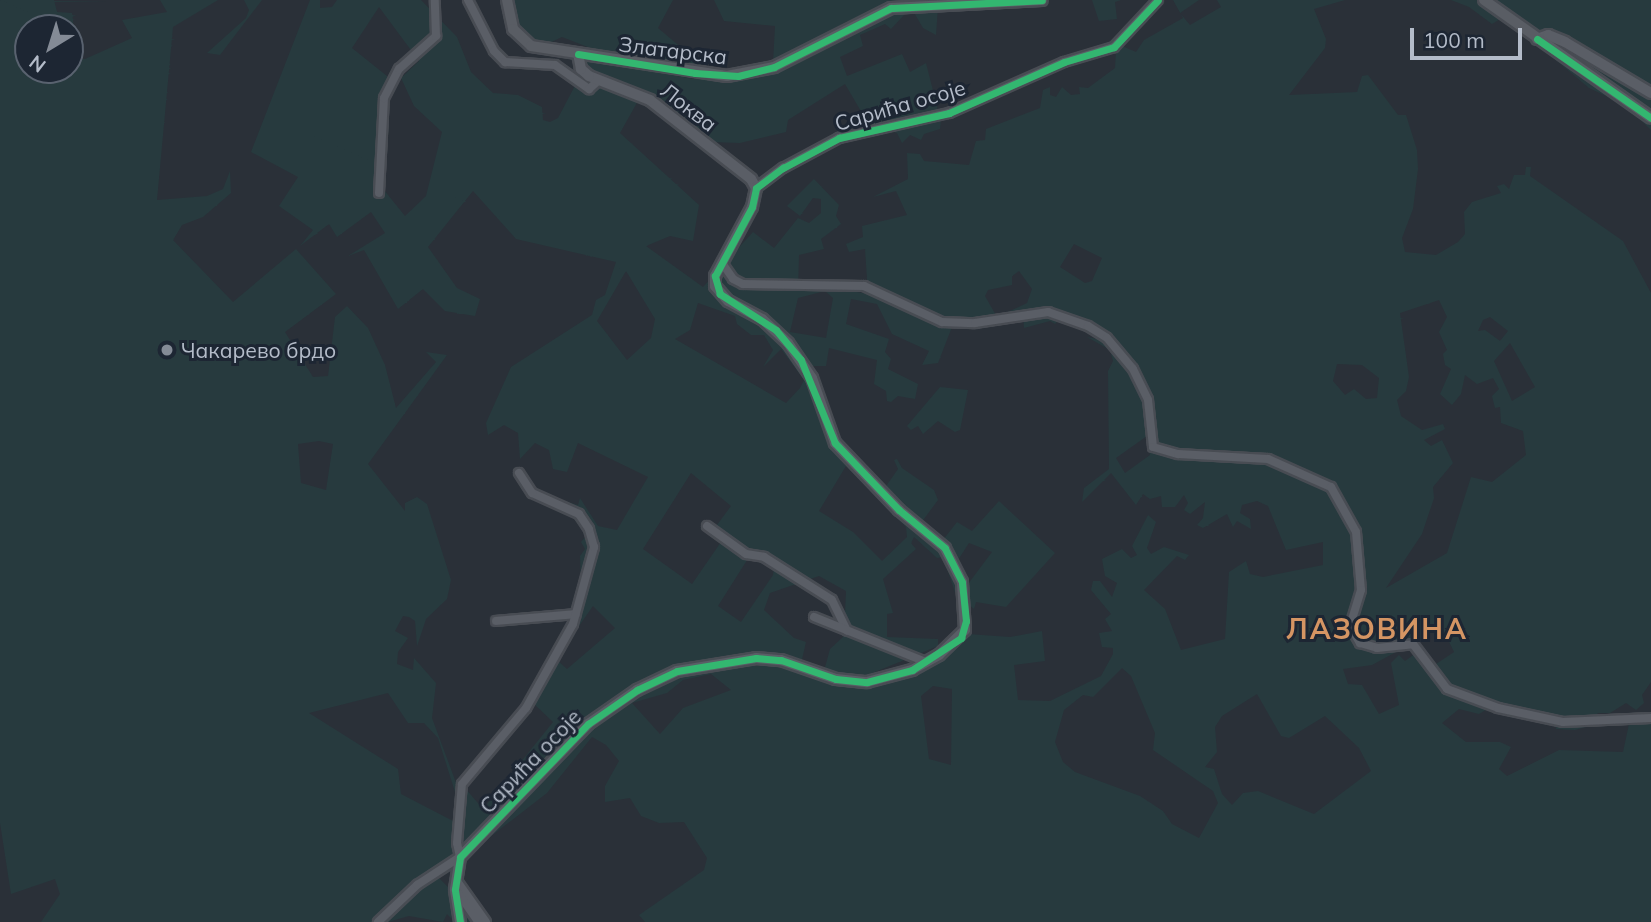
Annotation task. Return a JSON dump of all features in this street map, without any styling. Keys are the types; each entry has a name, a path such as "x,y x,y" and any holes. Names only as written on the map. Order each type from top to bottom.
{"main road":[{"path":"507,0 511,25 523,41 578,54"},
{"name":"Златарска","path":"578,54 695,74 738,76 774,67 891,8 1042,0"},
{"path":"1484,0 1651,118"}],"street":[{"path":"379,193 384,98 400,69 436,36 435,0"},
{"path":"468,0 494,51 505,62 517,66 552,64 589,89 598,82 581,69 578,54"},
{"name":"Сарића осоје","path":"460,857 588,724 636,690 677,671 756,658 781,660 836,679 867,682 926,663 953,647 965,630 957,568 945,548 899,510 835,443 812,378 788,343 762,319 720,294 715,276 752,207 756,188 783,167 839,138 948,113 1064,62 1114,47 1158,0"},
{"path":"1537,39 1548,35 1565,42 1651,93"},
{"name":"Локва","path":"598,82 650,100 739,167 756,188"},
{"path":"722,263 733,279 743,284 864,286 942,322 975,323 1048,312 1088,326 1107,338 1133,369 1148,400 1153,447 1178,454 1268,459 1331,487 1356,532 1361,590 1350,626 1360,643 1377,648 1413,643 1447,689 1498,708 1563,722 1651,718"},
{"path":"460,922 456,885 460,857 457,843 462,783 526,708 576,614 594,547 589,529 579,514 532,493 519,473"},
{"path":"708,526 746,554 764,557 832,600 847,631"},
{"path":"496,621 576,614"},
{"path":"814,617 926,663"},
{"path":"378,922 416,885 460,857"},
{"path":"456,885 478,922"},
{"path":"456,885 486,922"}],"green space":[{"path":"0,0 54,0 57,12 72,13 14,14 14,84 84,84 84,59 132,38 122,20 167,12 160,0 218,0 173,27 157,200 207,196 223,189 230,171 231,193 203,217 182,225 173,240 233,302 296,249 336,294 285,332 313,377 328,376 335,317 347,306 368,328 385,365 396,408 436,362 426,352 447,355 368,464 405,511 405,503 417,497 427,504 451,580 447,599 426,619 417,646 415,621 403,616 395,631 408,638 398,652 397,664 413,670 414,658 436,683 432,718 458,788 494,741 465,788 483,809 553,722 533,703 498,737 523,705 549,654 582,614 580,556 585,549 581,542 587,535 572,516 558,510 560,500 578,505 580,498 598,526 617,530 648,477 578,443 567,472 553,469 549,450 535,443 520,459 518,433 504,425 488,435 486,423 511,367 592,315 596,300 605,295 616,262 516,239 473,191 428,247 457,288 480,299 475,316 445,311 423,289 398,309 364,250 348,256 385,233 371,212 337,237 329,224 300,246 313,230 279,206 298,177 251,152 310,0 320,0 320,8 332,7 337,0 421,0 457,37 471,72 493,93 518,95 542,107 543,120 550,122 558,118 589,59 693,79 739,79 783,66 883,14 938,7 936,35 923,28 913,11 906,13 891,29 885,24 860,35 863,46 840,57 847,76 902,54 910,72 926,63 939,114 972,108 941,120 940,129 924,134 921,140 910,135 902,143 897,133 869,125 845,84 788,120 786,132 740,143 712,142 638,101 620,133 699,205 693,241 670,236 646,246 703,287 753,232 774,248 798,218 809,223 821,213 821,199 813,198 800,216 787,206 814,179 839,205 836,216 841,224 821,239 824,249 799,255 798,290 834,288 868,294 865,249 849,252 846,244 863,237 862,226 907,215 896,191 873,197 908,179 907,153 920,154 924,161 969,165 976,141 985,140 986,129 1040,108 1043,90 1050,87 1050,95 1056,97 1062,87 1071,95 1080,94 1079,87 1088,88 1115,68 1116,50 1122,46 1136,52 1144,40 1183,18 1181,14 1190,25 1221,7 1217,0 1345,0 1314,9 1326,39 1325,48 1289,95 1357,92 1362,76 1368,75 1398,115 1406,115 1417,150 1418,169 1413,209 1402,238 1405,252 1436,255 1458,242 1465,234 1464,212 1472,202 1501,193 1497,186 1504,184 1509,189 1514,175 1525,175 1526,167 1531,167 1530,176 1623,241 1651,293 1651,682 1642,695 1644,703 1636,710 1626,703 1610,713 1598,713 1589,726 1575,730 1556,729 1557,715 1499,702 1479,714 1459,709 1442,723 1466,742 1500,742 1511,747 1499,769 1507,776 1559,750 1623,752 1629,724 1651,722 1651,922 645,922 639,915 704,870 707,858 684,822 659,823 641,816 630,798 605,802 605,786 619,761 606,745 592,737 547,793 472,851 454,855 416,879 440,879 452,891 460,881 489,922 455,922 447,914 443,922 409,916 388,922 41,922 60,894 55,879 11,894 0,823","holes":["379,7 419,61 401,78 414,106 442,132 426,196 405,216 384,190 387,76 352,48","1074,244 1102,258 1092,281 1085,283 1060,267","626,271 655,319 651,338 627,360 597,321","1019,271 1032,289 1027,303 997,317 985,296 988,290 1012,285 1012,276","825,291 833,298 826,338 790,332 798,298","725,292 779,325 812,366 826,366 829,348 877,360 874,384 886,391 887,401 891,402 898,396 915,399 918,384 888,369 891,359 885,352 889,339 846,324 851,299 877,304 892,334 929,351 922,365 938,363 952,327 925,314 966,319 980,326 985,320 1023,315 1024,328 1050,321 1055,324 1058,321 1052,311 1058,311 1076,318 1079,326 1086,330 1094,325 1103,331 1103,340 1087,337 1110,350 1113,361 1108,371 1109,469 1084,488 1082,502 1111,473 1136,505 1143,494 1150,499 1161,496 1162,507 1175,507 1184,495 1188,503 1184,510 1190,514 1205,502 1203,518 1197,525 1203,528 1227,514 1233,527 1237,521 1251,529 1250,519 1240,513 1242,505 1257,501 1268,506 1286,550 1323,542 1323,565 1263,577 1250,574 1246,561 1229,572 1225,639 1181,650 1165,609 1144,590 1177,556 1185,560 1189,555 1164,547 1151,554 1147,548 1156,522 1148,515 1132,546 1137,555 1131,558 1122,549 1102,559 1105,576 1117,583 1112,597 1100,581 1093,581 1091,590 1111,614 1105,619 1112,631 1099,633 1102,647 1113,648 1113,654 1101,676 1050,701 1018,700 1014,665 1045,661 1042,631 1010,637 968,634 874,685 826,680 783,666 732,665 688,672 649,689 582,738 590,717 648,680 683,667 764,655 801,664 806,642 794,638 764,610 770,593 819,576 846,591 844,636 830,649 824,671 858,679 938,646 938,639 887,637 887,614 893,613 883,579 916,549 911,543 914,537 937,558 943,557 960,607 951,562 839,455 824,432 798,360 765,324 716,295","1439,300 1447,317 1439,332 1447,350 1443,354 1445,365 1451,369 1440,394 1452,405 1461,394 1465,375 1477,384 1493,378 1499,389 1492,396 1495,408 1500,407 1501,423 1523,431 1526,455 1492,482 1471,477 1447,553 1386,588 1422,534 1434,498 1433,487 1453,463 1442,440 1431,446 1424,440 1445,429 1443,424 1422,430 1401,416 1397,400 1406,391 1409,377 1400,313","698,303 735,316 737,324 751,335 764,335 773,350 763,367 781,349 804,380 786,403 675,339 690,330","1490,317 1508,331 1500,341 1485,330 1478,331 1483,320","1510,343 1535,387 1512,401 1494,361","1337,364 1362,365 1379,378 1377,398 1366,399 1354,389 1345,395 1333,381","1147,436 1150,455 1125,473 1116,458","319,441 333,444 326,490 301,483 298,444","846,466 906,527 907,537 882,561 853,532 819,511","691,473 731,506 711,533 721,542 692,584 643,549","749,557 774,566 773,575 741,622 718,606","593,606 615,628 567,669 556,659","1442,627 1454,652 1436,664 1425,662 1416,653 1405,661 1399,655 1391,663 1399,705 1379,714 1362,685 1348,684 1343,669 1372,665","1122,668 1131,676 1155,733 1153,750 1213,791 1218,803 1199,838 1172,824 1163,811 1140,796 1075,772 1063,762 1055,742 1064,710 1083,695 1093,697","711,674 731,690 683,708 660,734 632,703 667,693 683,680","933,686 952,689 951,765 929,759 921,696","388,693 408,723 424,723 438,738 455,792 455,822 401,794 398,769 309,713","1257,694 1281,736 1289,738 1325,716 1359,748 1371,771 1314,814 1258,791 1243,793 1232,805 1222,794 1214,769 1205,767 1217,752 1215,727 1222,716"]},
{"path":"244,0 262,0 220,55 207,53 246,18 249,10"},
{"path":"510,0 673,0 658,28 709,71 598,51 562,37 547,44 527,39 519,33"},
{"path":"714,0 907,0 846,22 773,63 775,26 724,21"},
{"path":"1092,0 1121,0 1115,2 1117,19 1099,21"},
{"path":"1173,0 1199,0 1180,13"},
{"path":"1451,0 1477,0 1502,18 1492,24 1469,7"},
{"path":"1493,0 1651,0 1651,89 1548,32 1532,30"},
{"path":"1538,45 1572,57 1578,54 1651,97 1651,130 1625,105 1589,88"},
{"path":"940,387 968,390 960,430 955,432 938,421 923,434 918,426 911,430 907,426"},
{"path":"897,459 902,468 934,490 938,500 921,523 884,489 898,469 894,460"},
{"path":"999,501 1055,553 1006,607 976,602 974,609 969,605 968,584 992,552 969,543 958,560 943,540 957,522 972,531"}],"cycle path":[{"path":"578,54 695,73 738,76 774,67 891,8 1042,0"},
{"path":"460,922 455,889 460,857 588,724 637,690 677,671 756,658 781,660 836,679 867,682 912,670 961,638 966,621 962,582 945,548 899,510 835,443 801,360 776,330 720,294 715,276 752,207 756,188 783,168 839,138 949,113 1064,62 1114,47 1158,0"},
{"path":"1537,39 1651,118"}],"place":[{"name":"Чакарево брдо","path":"167,350"}],"district":[{"name":"ЛАЗОВИНА","path":"1377,629"}]}
